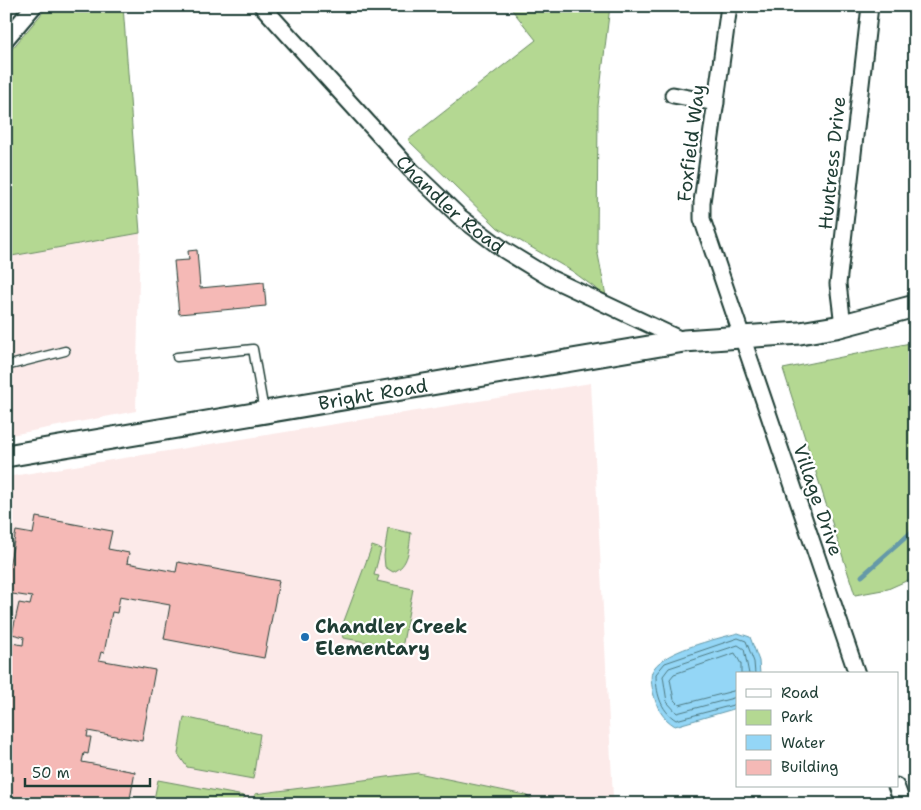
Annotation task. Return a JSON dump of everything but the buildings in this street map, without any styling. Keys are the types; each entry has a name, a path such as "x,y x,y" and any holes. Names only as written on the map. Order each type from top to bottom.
{"street":[{"path":"6,39 34,6"},
{"name":"Chandler Road","path":"262,6 411,170 460,217 504,250 550,278 684,341"},
{"name":"Foxfield Way","path":"729,6 702,202 702,219 741,338"},
{"name":"Huntress Drive","path":"843,325 838,284 870,6"},
{"path":"673,95 716,103"},
{"path":"741,338 800,333 843,325 915,306"},
{"name":"Bright Road","path":"6,456 684,341 741,338"},
{"name":"Village Drive","path":"741,338 856,672"},
{"path":"897,788 903,804"}],"lane":[{"path":"177,357 253,348 264,413"},
{"path":"6,366 65,351"}],"shaded area":[{"path":"140,233 136,411 6,436 6,257"},
{"name":"Chandler Creek Elementary","path":"591,383 613,797 617,804 6,804 6,477"}],"green space":[{"path":"48,6 123,6 140,233 6,257 6,56"},
{"path":"509,6 610,6 598,106 597,249 606,296 572,271 498,228 408,140 536,40"},
{"path":"915,342 915,577 888,589 855,595 783,369"},
{"path":"388,528 411,533 409,550 405,561 393,572 385,567 384,556"},
{"path":"372,546 381,549 374,575 379,576 377,581 413,589 402,648 343,638 341,629"},
{"path":"184,717 260,734 253,779 187,767 178,754"},
{"path":"418,773 525,795 539,804 252,804 255,794"},
{"path":"158,780 244,796 243,804 153,804"}],"water":[{"path":"738,633 750,637 759,661 760,672 736,672 736,708 675,726 660,712 653,692 651,674 657,665 666,658 704,642"}],"waterway":[{"path":"862,576 915,529"}],"place":[{"name":"Chandler Creek Elementary","path":"305,637"}]}
